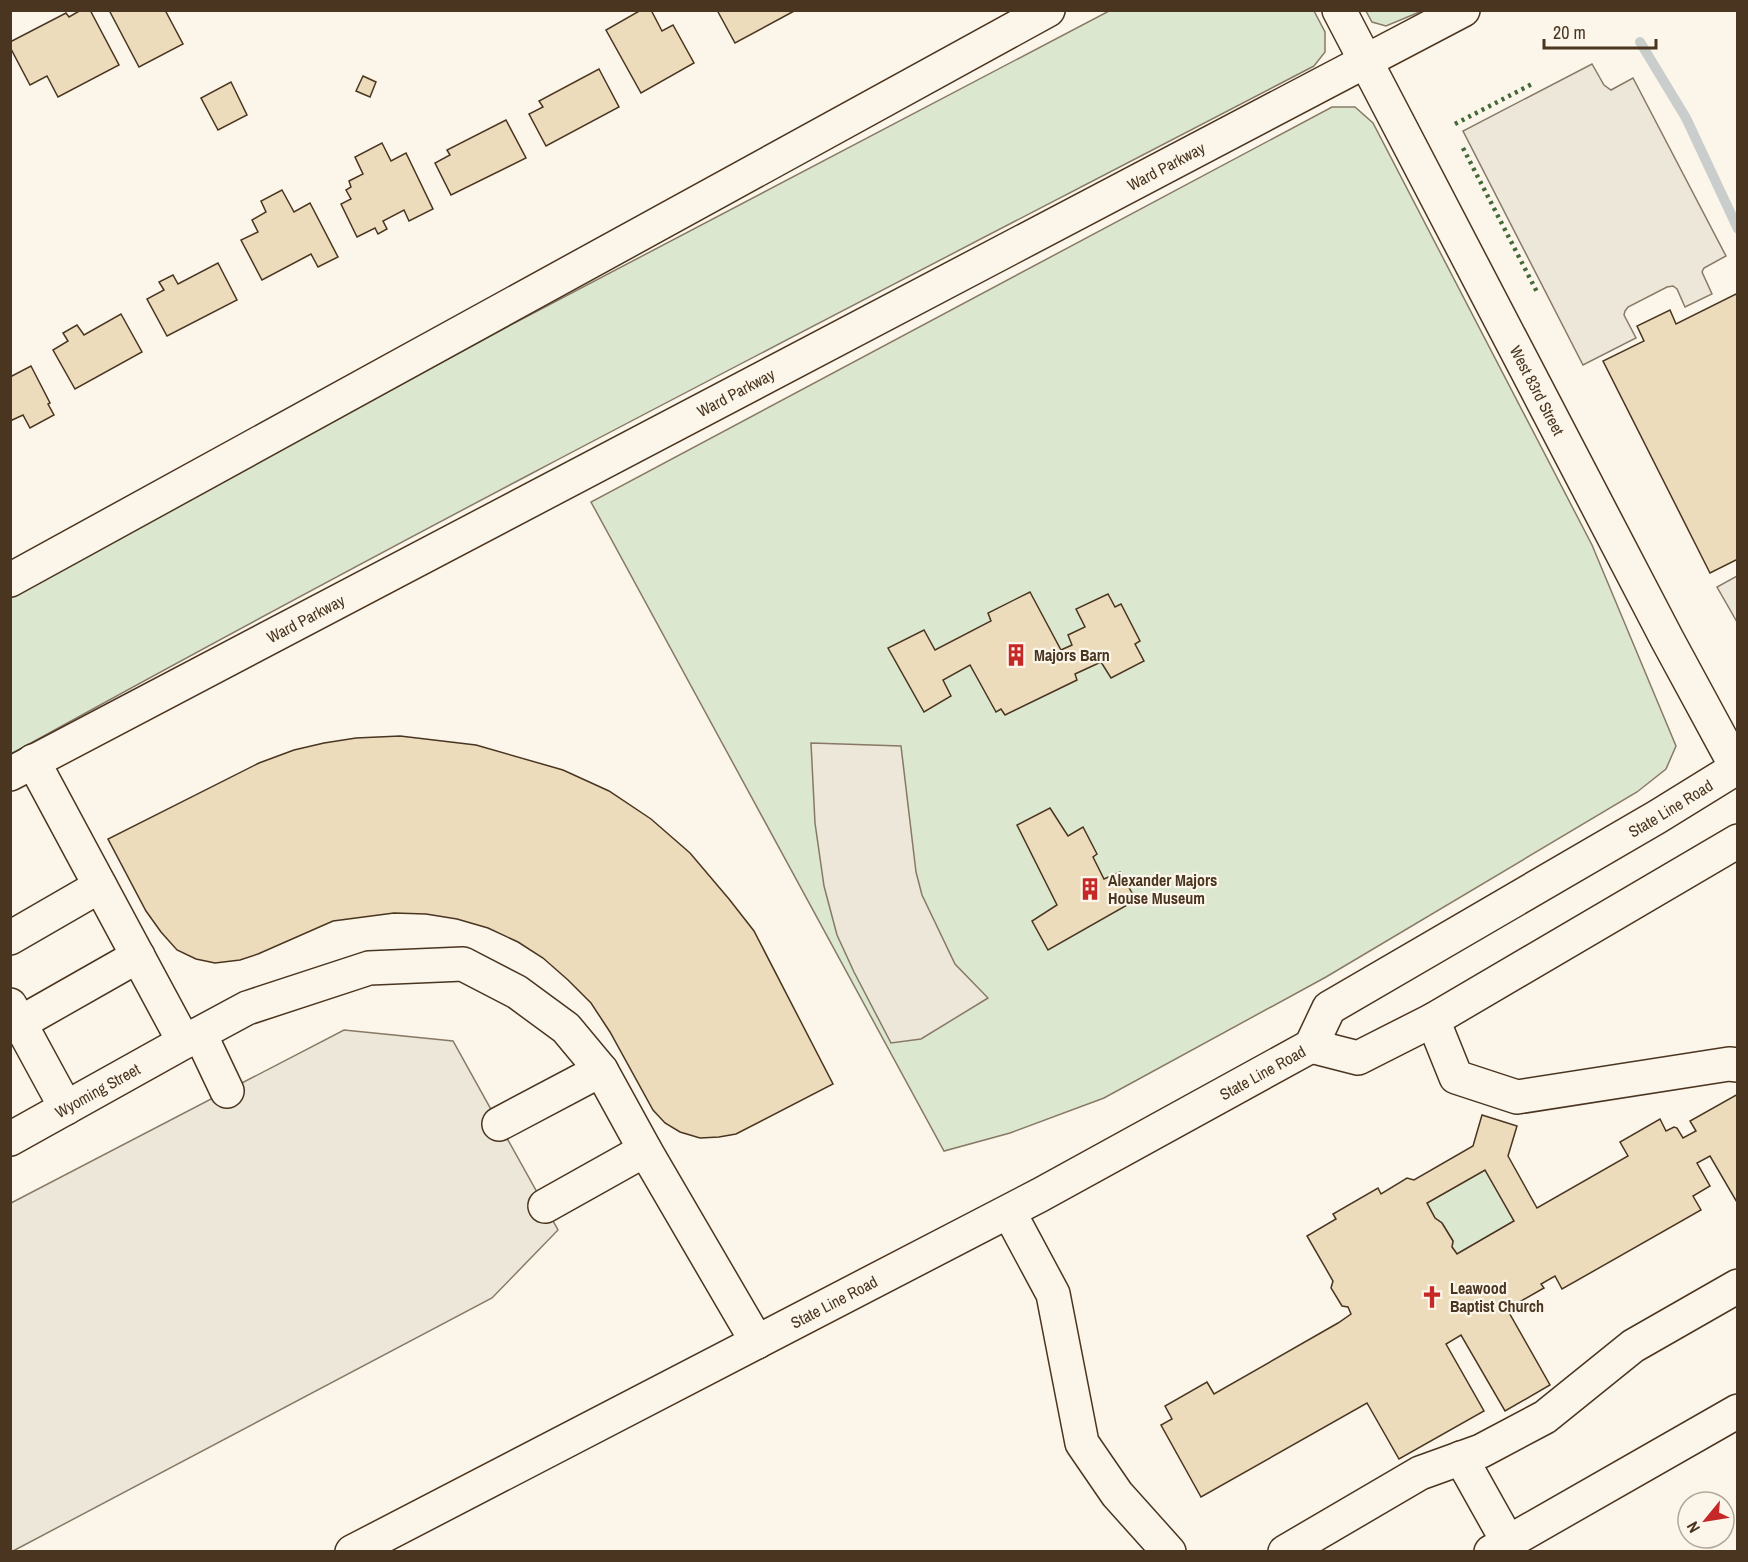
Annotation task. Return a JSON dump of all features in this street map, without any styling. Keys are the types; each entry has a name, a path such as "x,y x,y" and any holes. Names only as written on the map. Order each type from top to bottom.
{"main road":[{"path":"10,580 1048,10"},
{"name":"West 83rd Street","path":"1340,10 1667,639 1737,768"},
{"name":"Ward Parkway","path":"22,767 1463,10"},
{"path":"22,767 100,886 138,956 227,1091"},
{"name":"State Line Road","path":"352,1551 1009,1212 1311,1046 1329,1008 1737,768"},
{"name":"State Line Road","path":"1311,1046 1358,1058 1433,1020 1737,841"},
{"path":"10,938 100,886"},
{"path":"66,1108 15,1014 138,956"},
{"name":"Wyoming Street","path":"10,1138 247,1008 369,968 463,964 518,992 566,1028 601,1070 757,1342"},
{"path":"1433,1020 1456,1077 1517,1096 1729,1064 1737,1065"},
{"path":"499,1124 601,1070"},
{"path":"545,1206 645,1150"},
{"path":"1009,1212 1053,1294 1082,1443 1117,1494 1169,1551"},
{"path":"1285,1551 1420,1473 1480,1452 1545,1417 1633,1346 1737,1286"},
{"path":"1461,1458 1500,1547 1737,1411"}],"green space":[{"path":"1109,11 1314,11 1325,32 1325,52 1314,66 497,492 11,754 11,597 505,328"},
{"path":"1366,11 1422,11 1386,26 1372,22"},
{"path":"1332,107 1355,107 1373,123 1592,545 1676,746 1666,769 1637,792 1326,977 1104,1098 1010,1133 944,1151 591,502"},
{"path":"1485,1170 1514,1221 1457,1254 1452,1247 1453,1241 1442,1223 1435,1218 1427,1203"}],"shaded area":[{"path":"1592,64 1604,85 1611,90 1633,78 1726,256 1704,268 1702,272 1712,294 1685,307 1677,289 1673,286 1628,307 1624,315 1636,338 1583,365 1463,131"},
{"path":"1737,576 1737,622 1717,587"},
{"path":"811,743 901,746 916,872 922,895 955,964 988,998 921,1039 891,1043 837,935 824,886 815,823"},
{"path":"344,1030 453,1041 558,1230 492,1298 11,1552 11,1203"}],"building":[{"path":"81,10 90,10 119,65 58,97 47,76 30,85 10,47 10,42 66,13 69,17"},
{"path":"109,10 165,10 183,44 139,67"},
{"path":"641,10 651,10 662,31 673,25 694,63 641,93 606,30"},
{"path":"717,10 796,10 735,43"},
{"path":"599,69 619,107 546,146 529,114 543,107 539,101"},
{"path":"363,76 376,82 370,97 356,91"},
{"path":"231,82 247,115 218,130 201,98"},
{"path":"506,120 526,158 451,195 435,163 450,155 447,150"},
{"path":"382,143 391,161 406,153 433,209 409,221 404,210 383,221 387,229 378,234 375,228 357,237 341,204 351,199 346,190 351,187 349,181 363,174 355,157"},
{"path":"282,190 294,212 310,203 338,257 318,267 311,254 262,280 241,240 258,232 252,220 266,212 261,201"},
{"path":"218,263 237,300 167,336 147,299 164,290 159,282 173,275 178,284"},
{"path":"1736,294 1738,298 1738,559 1710,573 1603,361 1644,341 1637,326 1670,310 1676,324"},
{"path":"121,314 142,352 75,389 53,350 68,341 63,333 77,325 84,335"},
{"path":"31,366 54,415 30,428 23,415 10,421 10,377"},
{"name":"Majors Barn","path":"1030,592 1061,650 1072,645 1068,635 1085,627 1076,609 1108,594 1115,607 1121,604 1140,641 1135,644 1144,661 1111,678 1101,662 1075,674 1077,680 1005,715 1001,709 996,712 970,665 943,680 951,696 924,712 888,648 924,630 935,650 991,621 988,613"},
{"path":"400,736 476,745 563,770 609,791 651,819 690,853 754,931 833,1084 736,1134 700,1138 680,1132 665,1123 653,1110 610,1032 591,1003 543,958 518,942 488,928 457,919 426,914 394,913 333,921 240,960 215,963 196,959 177,950 161,932 146,911 108,839 259,763 294,750 356,738"},
{"name":"Alexander Majors House Museum","path":"1050,808 1068,836 1083,827 1097,854 1093,857 1104,879 1120,872 1136,900 1048,950 1032,921 1057,905 1017,825"},
{"name":"Leawood Baptist Church","path":"1738,1094 1738,1204 1710,1156 1697,1163 1710,1186 1693,1196 1701,1210 1562,1289 1555,1276 1541,1284 1544,1288 1507,1309 1550,1385 1505,1411 1461,1335 1446,1344 1484,1411 1399,1459 1367,1403 1201,1497 1161,1425 1172,1419 1165,1406 1207,1382 1214,1394 1351,1314 1348,1307 1342,1306 1331,1288 1333,1281 1307,1236 1336,1219 1333,1214 1378,1188 1381,1194 1407,1178 1414,1180 1473,1146 1482,1115 1517,1126 1508,1156 1537,1208 1628,1156 1620,1142 1660,1119 1666,1131 1677,1128 1683,1138 1696,1131 1690,1121","holes":["1485,1170 1514,1221 1457,1254 1452,1247 1453,1241 1442,1223 1435,1218 1427,1203"]}],"waterway":[{"path":"1640,42 1686,118 1738,229"}],"hedge":[{"path":"1455,124 1534,83"},
{"path":"1463,148 1538,294"}],"place":[{"name":"Majors Barn","path":"1016,655"},
{"name":"Alexander Majors House Museum","path":"1090,889"},
{"name":"Leawood Baptist Church","path":"1432,1297"}]}
